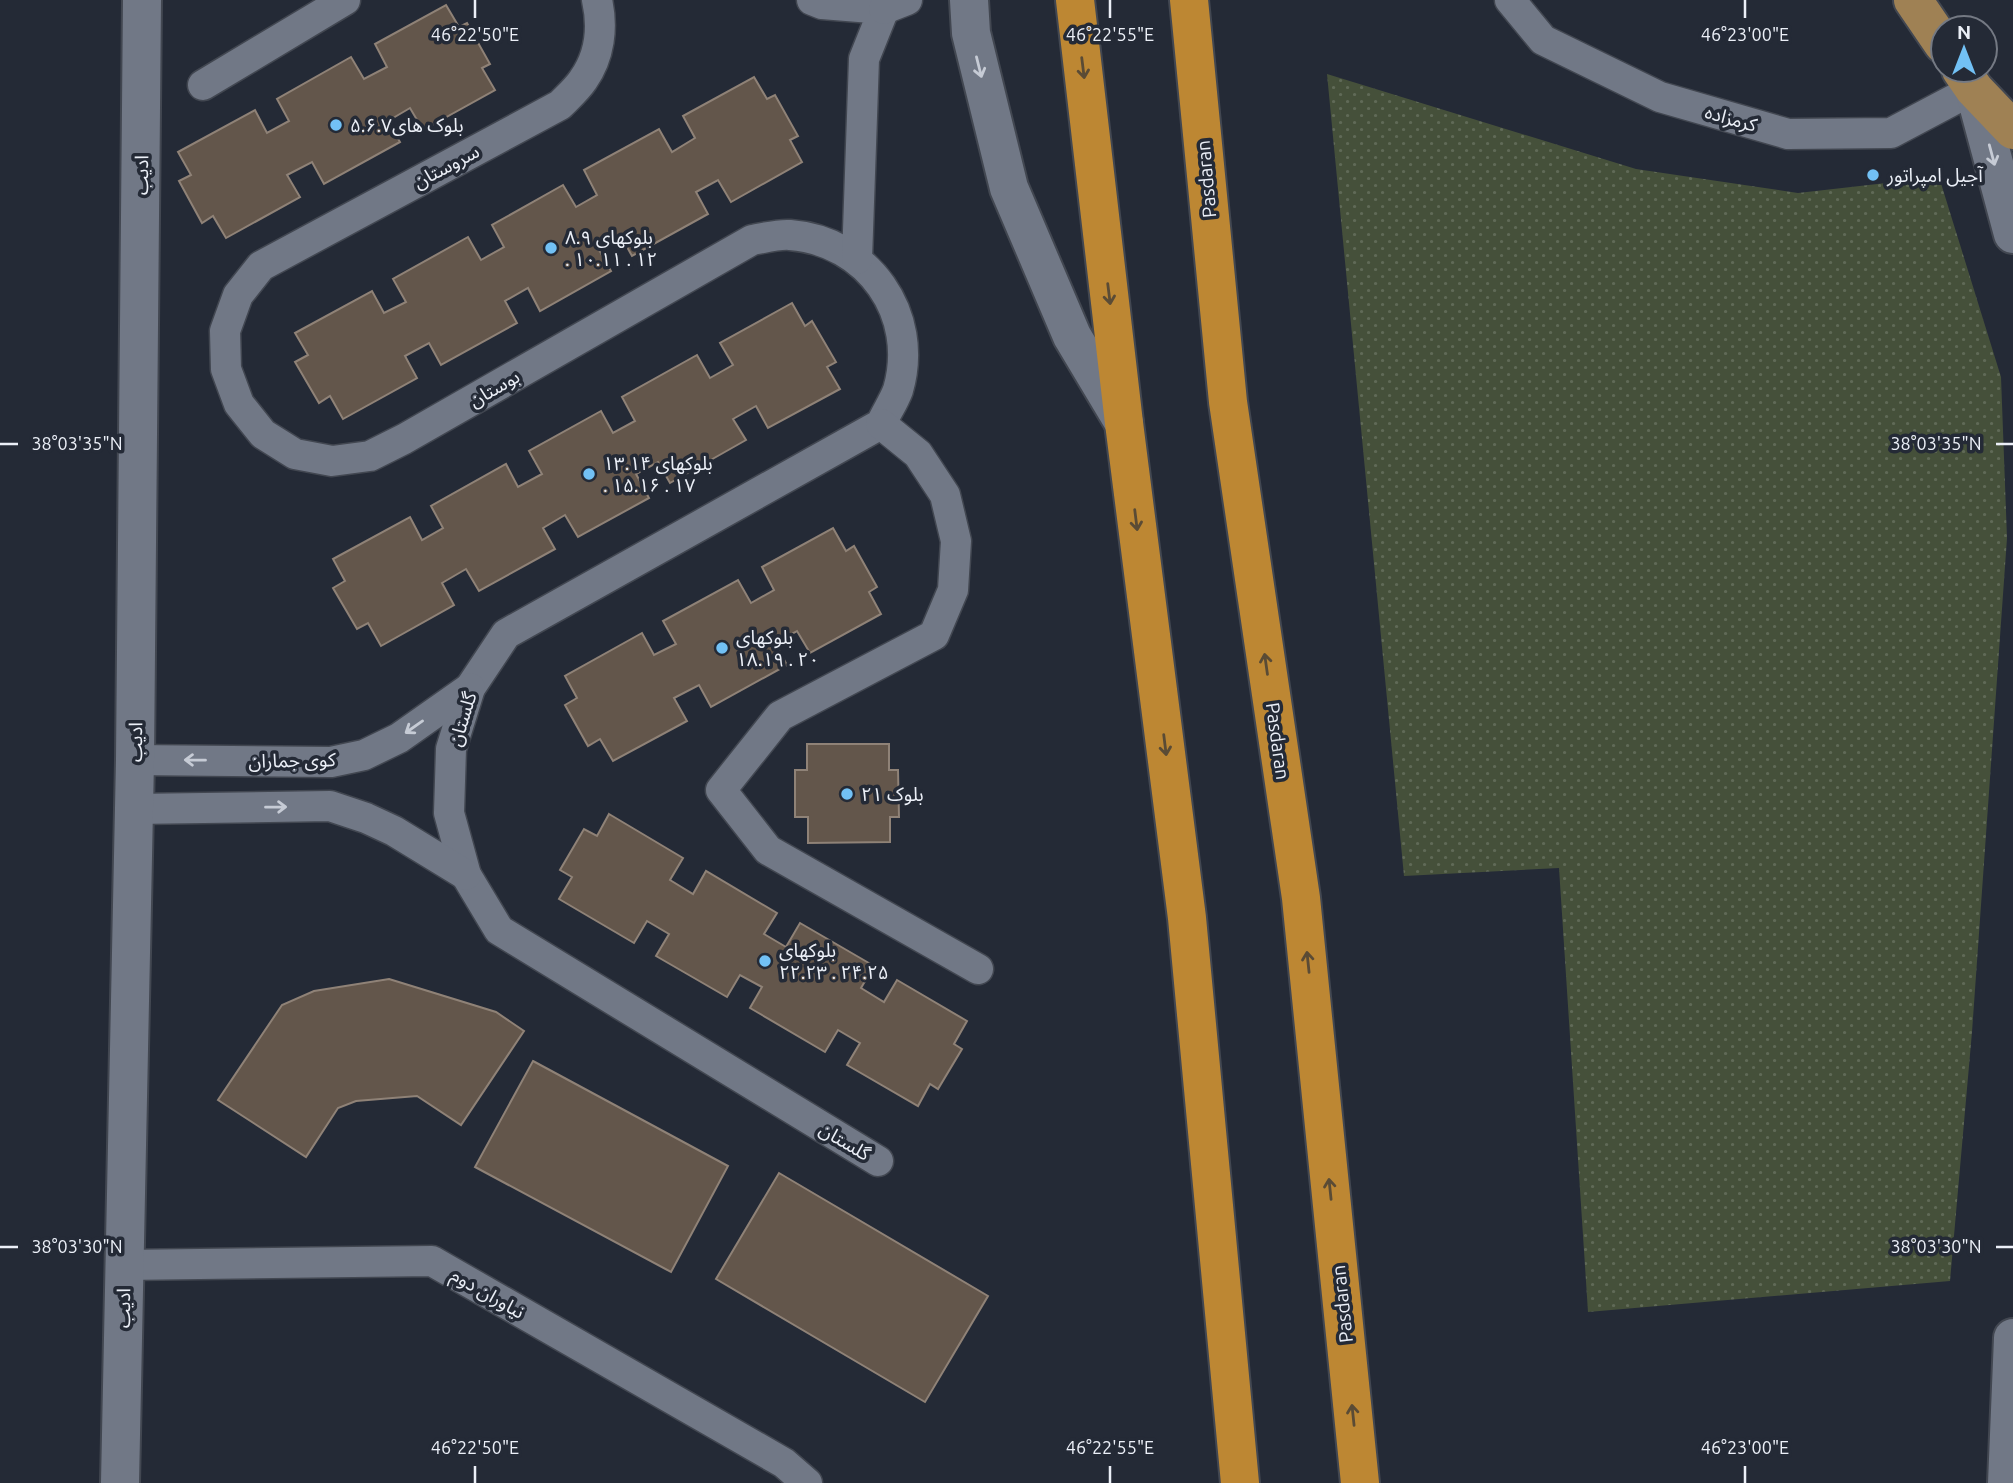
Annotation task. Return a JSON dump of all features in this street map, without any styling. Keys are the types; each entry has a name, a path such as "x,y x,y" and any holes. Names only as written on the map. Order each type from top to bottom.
{"highway":[{"path":"1075,0 1124,423 1187,918 1240,1483"},
{"name":"Pasdaran","path":"1189,0 1227,402 1301,898 1360,1483"}],"main road":[{"path":"1913,0 1929,23"},
{"path":"1972,84 2013,130"}],"street":[{"name":"ادیب","path":"120,1483 135,760 142,0"},
{"path":"203,85 345,0"},
{"name":"سروستان","path":"238,295 261,266 561,105 583,81 597,51 601,18 597,0"},
{"path":"812,0 822,4 895,5 864,59 857,259 882,286 898,319 904,355 897,391 880,424 918,454 944,495 956,541 953,590 934,635 780,716 721,790 768,850 978,969"},
{"path":"969,0 971,33 1009,188 1072,336 1124,423"},
{"name":"کرمزاده","path":"1510,0 1544,40 1660,97 1788,134 1891,133 1960,84"},
{"path":"1968,84 2013,234"},
{"name":"بوستان","path":"238,295 225,331 225,344 226,369 239,404 263,434 295,454 332,461 370,457 752,240 788,235 825,242 857,259"},
{"name":"گلستان","path":"878,1161 499,930 466,875 449,813 451,748 470,688 506,634 880,424"},
{"name":"کوی جماران","path":"135,760 331,762 364,755 399,737 470,688"},
{"path":"134,809 330,806 394,831 466,875"},
{"name":"نیاوران دوم","path":"124,1265 432,1261 784,1463 807,1483"},
{"path":"2007,1483 2013,1338"}],"green space":[{"path":"1327,74 1636,169 1798,193 1939,177 2001,377 2007,538 1972,1032 1950,1281 1588,1312 1559,868 1404,876"}],"building":[{"name":"بلوک های۵.۶.۷","path":"446,5 459,27 467,23 490,64 482,68 495,90 423,130 410,108 388,121 400,142 324,184 312,162 287,175 300,197 226,238 213,216 202,223 179,181 191,175 178,152 255,110 267,133 289,121 277,99 351,57 364,79 387,67 375,44"},
{"name":"بلوکهای ۸.۹ . ۱۰.۱۱ . ۱۲","path":"754,77 767,99 775,95 798,136 790,140 802,162 731,202 718,180 696,192 708,214 632,256 621,236 598,248 611,271 540,311 528,288 505,301 517,323 441,365 429,343 405,356 417,378 343,419 330,396 319,403 295,362 308,355 295,333 372,291 384,313 406,302 393,279 468,237 481,260 504,247 492,225 563,185 576,207 597,195 584,170 659,129 672,152 695,138 683,116"},
{"name":"بلوکهای ۱۳.۱۴ . ۱۵.۱۶ . ۱۷","path":"792,303 805,326 812,321 836,362 827,367 840,389 768,428 756,406 733,419 746,440 670,483 658,462 636,474 649,498 578,537 565,515 543,528 555,549 479,591 466,569 442,583 454,605 381,646 368,623 357,629 333,588 345,581 333,559 410,517 422,540 443,528 431,506 506,464 518,487 542,474 529,451 601,411 613,433 635,421 622,397 697,355 710,378 733,365 720,343"},
{"name":"بلوکهای ۱۸.۱۹ . ۲۰","path":"833,528 846,551 854,546 877,587 869,592 881,614 810,653 797,631 775,643 787,665 711,707 699,685 674,698 687,721 613,761 600,739 588,746 565,705 577,698 565,676 642,633 654,655 676,644 663,621 738,580 751,603 774,590 762,567"},
{"name":"بلوک ۲۱","path":"807,744 889,744 889,770 898,770 899,817 890,817 890,842 808,843 808,817 795,817 795,770 807,770"},
{"name":"بلوکهای ۲۲.۲۳ . ۲۴.۲۵","path":"609,814 683,858 670,880 693,894 706,871 777,913 764,934 786,947 800,923 874,966 861,988 884,1002 897,980 967,1021 954,1044 962,1049 938,1089 930,1084 918,1106 847,1065 860,1043 838,1030 825,1052 750,1008 762,987 740,975 727,997 656,956 669,934 647,921 634,943 559,899 572,877 560,870 584,829 597,836"},
{"path":"389,979 496,1012 524,1031 461,1125 417,1096 356,1101 338,1108 306,1157 218,1100 282,1005 314,991"},
{"path":"533,1061 728,1166 671,1272 475,1167"},
{"path":"779,1173 988,1296 925,1402 716,1279"}],"place":[{"name":"بلوک های۵.۶.۷","path":"336,125"},
{"name":"آجیل امپراتور","path":"1873,175"},
{"name":"بلوکهای ۸.۹ . ۱۰.۱۱ . ۱۲","path":"551,248"},
{"name":"بلوکهای ۱۳.۱۴ . ۱۵.۱۶ . ۱۷","path":"589,474"},
{"name":"بلوکهای ۱۸.۱۹ . ۲۰","path":"722,648"},
{"name":"بلوک ۲۱","path":"847,794"},
{"name":"بلوکهای ۲۲.۲۳ . ۲۴.۲۵","path":"765,961"}]}
